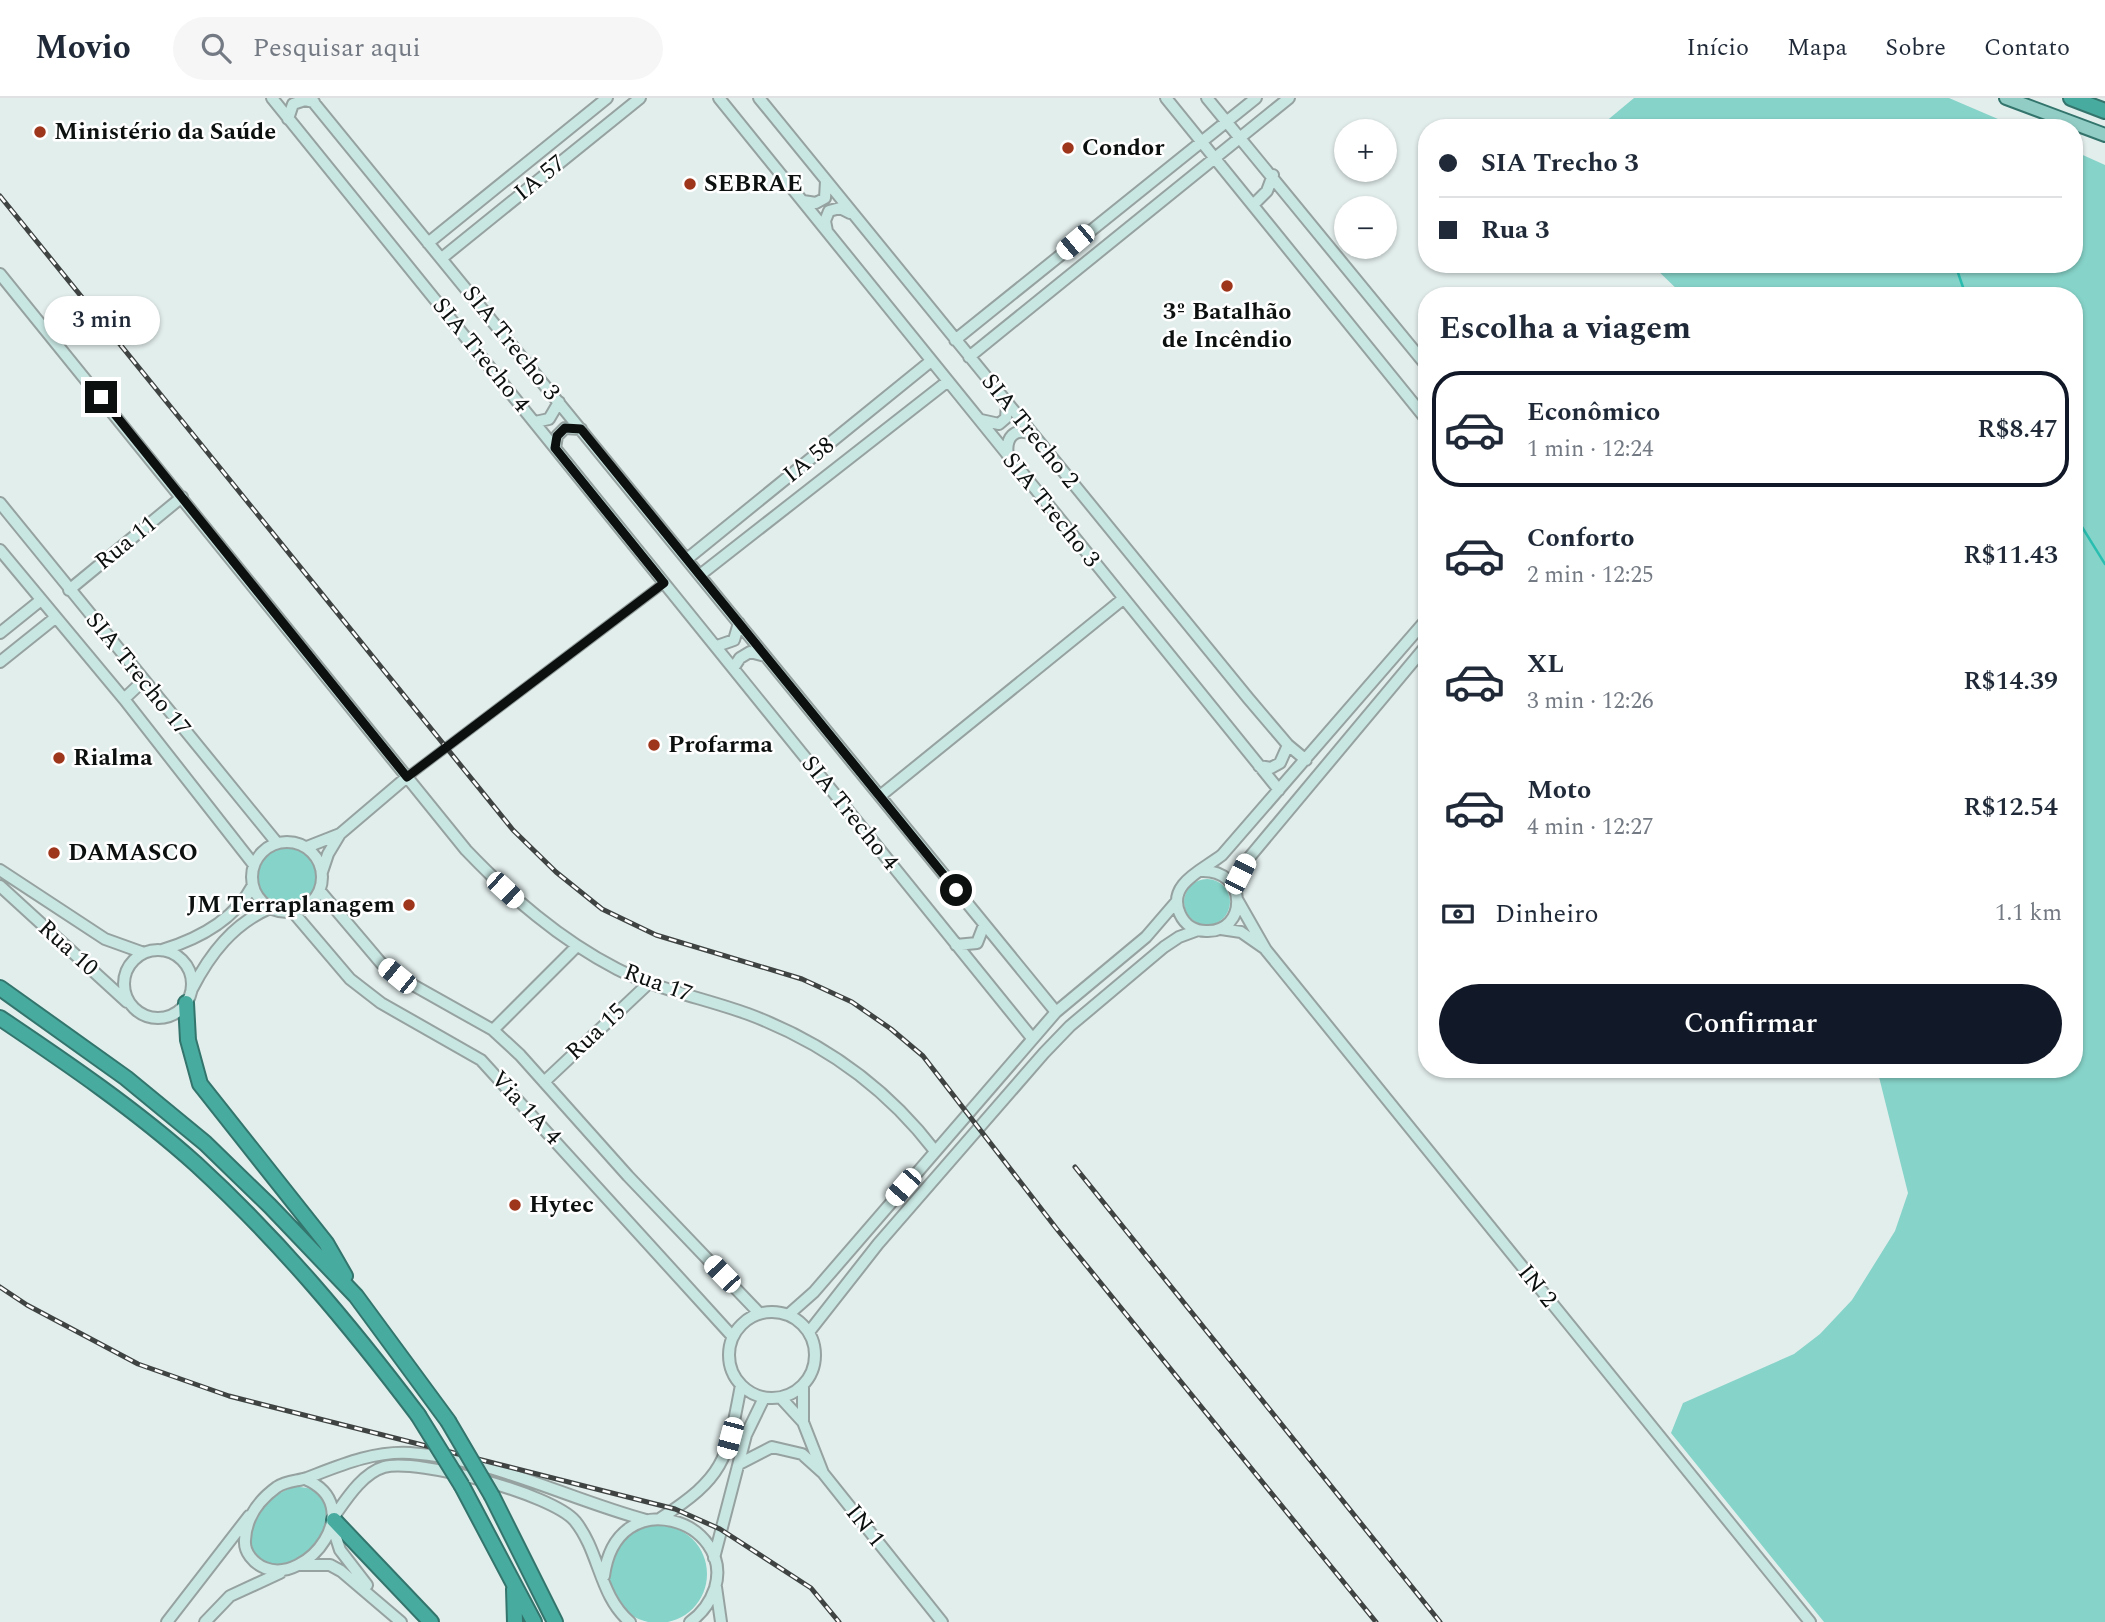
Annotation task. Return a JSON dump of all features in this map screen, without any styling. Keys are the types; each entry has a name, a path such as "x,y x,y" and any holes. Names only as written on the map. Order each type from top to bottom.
{"highway":[{"path":"2071,98 2105,111"},
{"path":"0,988 125,1078 205,1143 356,1296"},
{"path":"189,998 188,1040 200,1084 326,1244 356,1296 449,1422 492,1496 555,1622"},
{"path":"0,1018 115,1100 195,1163 302,1270 359,1337 418,1415 513,1577 534,1622"},
{"path":"334,1520 431,1622"},
{"path":"513,1577 515,1622"}],"main road":[{"name":"SIA Trecho 4","path":"272,98 664,583 718,646 1032,1038"},
{"name":"IA 57","path":"428,243 607,98"},
{"name":"SIA Trecho 3","path":"719,98 1279,790"},
{"name":"SIA Trecho 2","path":"759,98 1287,745 1306,760"},
{"path":"1166,98 1418,409"},
{"path":"1208,98 1418,355"},
{"path":"955,340 1256,98"},
{"path":"969,357 1289,98"},
{"path":"2006,98 2062,119"},
{"path":"288,119 293,104 312,100"},
{"name":"SIA Trecho 3","path":"312,100 1056,1012"},
{"name":"IA 57","path":"442,258 634,100"},
{"path":"2083,127 2105,135"},
{"path":"1253,205 1267,191 1273,175"},
{"path":"803,201 816,203 825,198 826,181"},
{"path":"492,192 504,208"},
{"path":"827,232 825,221 829,211 840,208 853,214"},
{"name":"Rua 17","path":"1,277 407,777 489,874 522,906 577,946 649,983 749,1014 832,1055 884,1095 935,1151"},
{"name":"IA 58","path":"687,559 931,361"},
{"path":"914,375 930,393"},
{"name":"IA 58","path":"700,575 948,381"},
{"path":"535,422 549,419 559,402"},
{"path":"978,419 999,424 1006,418 1007,404"},
{"path":"555,448 561,431 565,428 581,429"},
{"path":"1008,456 1006,444 1012,434 1020,431 1033,435"},
{"path":"801,466 815,483"},
{"name":"Rua 11","path":"69,590 182,497"},
{"name":"SIA Trecho 17","path":"0,503 277,843"},
{"name":"SIA Trecho 17","path":"0,550 124,699 254,865"},
{"path":"880,796 1124,599"},
{"path":"0,633 41,600"},
{"path":"22,615 37,618 38,625 33,635"},
{"path":"0,662 55,618"},
{"path":"718,646 734,640 739,623"},
{"path":"788,1315 814,1292 1056,1012 1146,937 1177,901 1183,882 1222,855 1418,629"},
{"path":"734,667 740,658 750,652 765,656"},
{"path":"809,1332 878,1244 1058,1038 1164,947 1198,930 1221,929 1234,917 1248,859 1418,656"},
{"path":"124,699 143,681"},
{"path":"1259,766 1270,768 1280,763 1287,745"},
{"path":"307,848 340,834 407,777"},
{"path":"322,872 314,854 297,843 277,843 264,851 254,865 253,885 243,903 192,940 144,953 134,959 124,979 128,1002 136,1011 146,1016 168,1017 189,998 206,962 222,943 252,916 270,908 293,912 308,905 320,891 328,854 340,834"},
{"name":"Rua 10","path":"0,870 105,939 144,953"},
{"path":"1200,871 1218,873 1232,883 1237,896"},
{"path":"253,885 257,894 270,908"},
{"name":"Rua 10","path":"0,886 136,1011"},
{"name":"Via 1A 4","path":"320,891 367,950 397,976 493,1030 759,1313"},
{"name":"IN 2","path":"1237,896 1266,950 1810,1622"},
{"path":"1177,901 1183,919 1198,930"},
{"name":"Via 1A 4","path":"293,912 351,978 381,1003 463,1047 489,1068 733,1337"},
{"path":"956,945 977,943 984,925"},
{"name":"IN 2","path":"1221,929 1241,932 1266,950"},
{"path":"493,1030 577,946"},
{"path":"162,950 173,954 189,970 189,998"},
{"name":"Rua 15","path":"544,1082 649,983"},
{"path":"774,1311 788,1315 809,1332 816,1360 811,1374 803,1387 781,1398 764,1398 741,1385 729,1362 733,1337 741,1324 759,1313 774,1311"},
{"path":"661,1518 698,1494 714,1476 725,1456 741,1385"},
{"name":"IN 1","path":"803,1387 803,1422"},
{"path":"721,1622 714,1558 746,1435 764,1398"},
{"name":"IN 1","path":"781,1398 803,1422 823,1473 942,1622"},
{"path":"739,1464 772,1447 802,1454 823,1473"},
{"path":"167,1622 251,1514 279,1485 305,1479 365,1457 411,1453 462,1461 646,1520"},
{"path":"205,1622 230,1596 295,1567 325,1539 334,1520 358,1485 381,1468 412,1466 517,1490 566,1512 583,1532 604,1576 607,1593 619,1622"},
{"path":"305,1479 323,1489 331,1499 340,1550 401,1622"},
{"path":"251,1514 245,1538 250,1558 266,1569 330,1565 387,1608"},
{"path":"604,1576 606,1557 615,1540 629,1528 646,1520 661,1518 678,1521 694,1530 706,1542 714,1558"},
{"path":"690,1622 710,1601 716,1583"},
{"path":"615,1609 630,1622"}],"street":[{"path":"407,777 664,583"}],"shaded area":[{"path":"1634,98 1949,98 1998,119 1609,119"},
{"path":"2083,155 2105,165 2105,1622 1824,1622 1671,1433 1683,1403 1794,1354 1820,1334 1852,1300 1895,1231 1908,1193 1879,1078 2083,1078 2083,287 1675,287 1660,273 2083,273"},
{"path":"281,847 293,847 309,855 315,865 315,889 309,899 293,907 281,907 265,899 257,883 257,871 265,855"},
{"path":"1207,879 1223,886 1230,902 1223,918 1207,925 1191,918 1184,902 1191,886"},
{"path":"293,1487 316,1491 326,1503 326,1520 318,1538 304,1554 287,1563 268,1563 251,1550 253,1529 267,1503"},
{"path":"658,1525 677,1529 692,1540 703,1555 707,1574 703,1593 692,1608 677,1619 658,1623 639,1619 624,1608 613,1593 609,1574 613,1555 624,1540 639,1529"}],"waterway":[{"path":"1958,273 1963,287"},
{"path":"2083,529 2105,564"}],"railway":[{"path":"0,196 513,830 556,872 602,909 656,935 802,979 852,1002 891,1029 923,1056 1056,1228 1376,1622"},
{"path":"1075,1167 1440,1622"},
{"path":"0,1287 27,1305 138,1364 229,1396 675,1509 720,1529 811,1588 839,1622"}],"place":[{"name":"Ministério da Saúde","path":"40,132"},
{"name":"Condor","path":"1068,148"},
{"name":"SEBRAE","path":"690,184"},
{"name":"3º Batalhão de Incêndio","path":"1227,286"},
{"name":"Profarma","path":"654,745"},
{"name":"Rialma","path":"59,758"},
{"name":"DAMASCO","path":"54,853"},
{"name":"JM Terraplanagem","path":"409,905"},
{"name":"Hytec","path":"515,1205"}],"route":[{"path":"101,397 407,777 664,583 555,448 557,436 565,428 581,429 956,890"}]}
